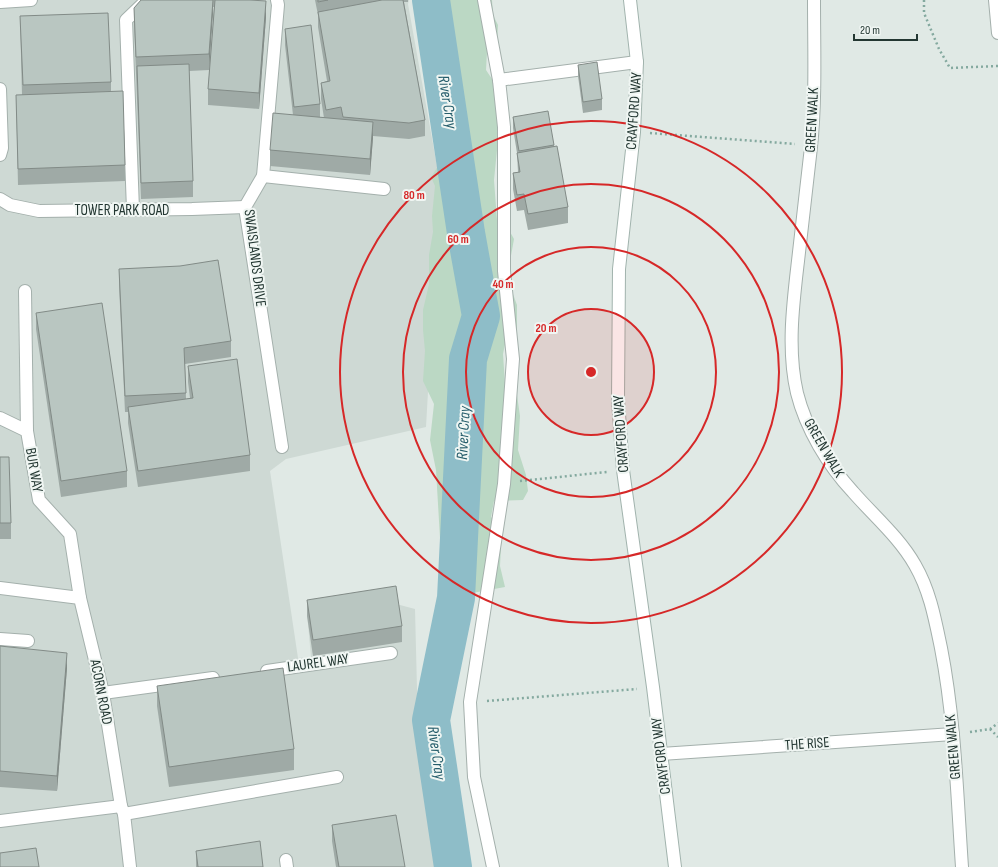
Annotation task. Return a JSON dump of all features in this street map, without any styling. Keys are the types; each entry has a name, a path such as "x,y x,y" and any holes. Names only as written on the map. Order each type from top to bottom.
{"street":[{"path":"0,2 31,0"},
{"path":"133,210 126,20 146,0"},
{"name":"SWAISLANDS DRIVE","path":"277,0 278,6 263,176 245,207 282,447"},
{"path":"484,0 499,80 504,127 504,271 513,359 504,484 470,702 474,777 493,867"},
{"name":"CRAYFORD WAY","path":"630,0 637,62 634,132 620,269 618,400 623,470 653,688 675,867"},
{"name":"GREEN WALK","path":"814,0 814,88 812,145 793,313 793,373 797,394 811,429 827,458 844,482 907,551 922,579 931,602 944,664 953,734 962,867"},
{"path":"995,0 998,33"},
{"path":"499,80 637,62"},
{"path":"0,89 2,148 0,155"},
{"path":"263,176 384,189"},
{"name":"TOWER PARK ROAD","path":"0,199 10,205 39,211 245,207"},
{"path":"25,291 27,432"},
{"name":"BUR WAY","path":"0,418 27,432 39,500 70,534 80,598"},
{"path":"0,588 80,598"},
{"name":"ACORN ROAD","path":"80,598 103,693 123,810 130,867"},
{"path":"0,639 28,641"},
{"name":"LAUREL WAY","path":"257,672 390,653"},
{"path":"103,693 226,676"},
{"name":"THE RISE","path":"661,754 953,734"},
{"path":"0,821 123,810 337,777"}],"path":[{"path":"924,0 924,13 939,49 950,68 998,66"},
{"path":"634,132 812,145"},
{"path":"504,484 623,470"},
{"path":"496,700 653,688"},
{"path":"953,734 990,729 998,723"},
{"path":"990,729 998,737"}],"shaded area":[{"path":"0,0 409,0 408,4 440,183 426,427 286,459 270,471 298,658 311,657 307,613 400,605 415,609 418,729 442,867 0,867"}],"green space":[{"path":"424,0 492,0 493,15 498,25 497,43 487,52 486,70 494,82 507,127 497,150 494,180 499,228 509,230 514,239 507,278 517,305 517,331 506,339 503,354 505,384 516,388 520,416 518,450 526,475 528,491 523,500 494,501 491,517 502,527 500,566 505,587 445,598 436,470 430,440 434,404 423,381 425,351 423,310 429,284 429,255 433,232 432,216 435,186 431,177 440,163 440,145 431,108 427,60 430,44"}],"building":[{"path":"141,0 213,0 209,54 136,57 134,8"},
{"path":"215,0 266,1 259,93 208,89"},
{"path":"382,0 403,0 425,120 409,123 343,117 341,107 326,110 321,83 330,81 318,12"},
{"path":"108,13 111,82 23,85 20,16"},
{"path":"311,25 320,104 294,107 285,29"},
{"path":"597,62 602,99 583,102 578,65"},
{"path":"189,64 193,181 141,183 137,66"},
{"path":"123,91 125,165 18,169 16,95"},
{"path":"548,111 554,145 519,151 513,117"},
{"path":"273,113 373,122 370,159 270,150"},
{"path":"557,146 568,207 528,214 524,194 517,195 513,173 520,172 517,153"},
{"path":"218,260 231,341 184,348 186,393 125,396 119,269 180,266"},
{"path":"102,303 127,471 61,481 36,313"},
{"path":"237,359 250,455 138,471 128,407 193,398 188,366"},
{"path":"0,457 9,457 11,523 0,523"},
{"path":"396,586 402,626 313,640 307,600"},
{"path":"0,646 67,653 57,776 0,771"},
{"path":"283,668 294,749 169,767 157,686"},
{"path":"396,815 405,867 339,867 332,825"},
{"path":"260,841 263,867 198,867 196,851"},
{"path":"36,848 39,867 0,867 0,853"}],"waterway":[{"name":"River Cray","path":"431,0 466,233 481,316 468,359 456,598 431,720 453,867"}]}
